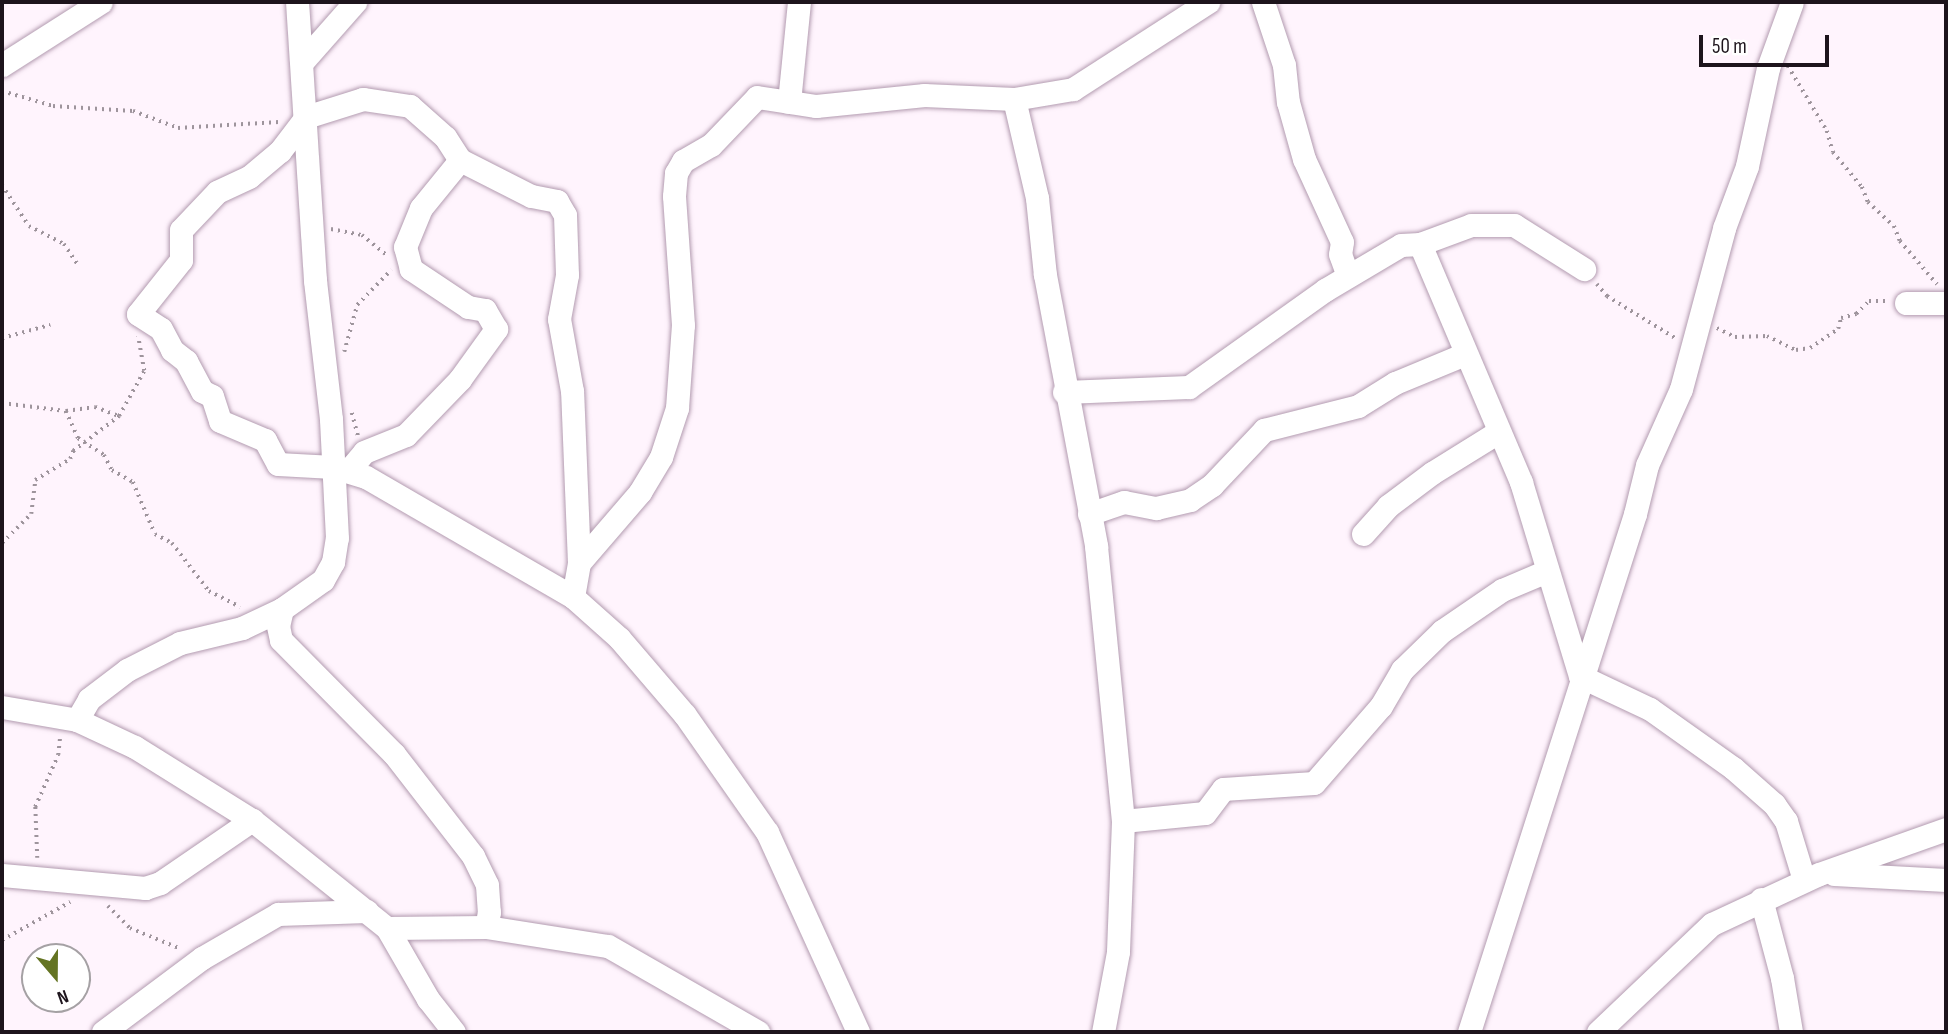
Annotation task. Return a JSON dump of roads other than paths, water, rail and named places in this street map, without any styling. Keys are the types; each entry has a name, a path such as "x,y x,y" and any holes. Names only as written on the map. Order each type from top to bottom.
{"street":[{"path":"2,65 101,2"},
{"path":"70,718 89,699 127,670 180,643 273,614 323,580 333,562 341,468 299,124 303,61 297,2"},
{"path":"303,61 355,2"},
{"path":"789,102 799,2"},
{"path":"579,564 640,492 661,457 677,408 683,325 675,226 676,173 683,161 728,131 757,97 816,106 935,95 1014,99 1088,82 1208,2"},
{"path":"1263,2 1284,65 1288,102 1304,159 1342,242 1340,254 1348,276"},
{"path":"1469,1032 1580,676 1635,514 1647,465 1681,389 1702,323 1779,37 1792,2"},
{"path":"573,597 579,564 573,402 559,319 566,275 565,215 557,201 531,196 460,160 444,137 410,106 363,99 299,124 279,151 249,177 217,192 181,230 181,260 138,314 161,329 172,350 186,361 202,391 212,396 220,421 265,440 278,464 341,468 573,597 642,663 742,792 790,878 858,1032"},
{"path":"1014,99 1037,198 1065,392 1100,577 1124,821 1118,952 1102,1032"},
{"path":"341,468 365,452 406,435 460,379 496,329 485,310 451,298 411,269 405,247 421,208 460,160"},
{"path":"1065,392 1189,387 1348,276 1401,245 1420,244 1471,225 1514,225 1584,269"},
{"path":"1420,244 1521,482 1580,676 1650,709 1733,768 1774,804 1786,821 1812,877"},
{"path":"1906,303 1945,297"},
{"path":"1089,514 1125,502 1156,508 1190,500 1212,485 1264,430 1358,406 1395,383 1465,354"},
{"path":"1363,534 1388,506 1432,472 1498,432"},
{"path":"1124,821 1205,813 1223,789 1314,783 1381,706 1402,670 1442,631 1502,590 1547,571"},
{"path":"273,614 281,640 394,754 473,856 486,885 489,912 486,927"},
{"path":"2,707 70,718 135,747 252,820 387,928 421,988 454,1032"},
{"path":"2,875 88,886 145,888 160,883 252,820"},
{"path":"1598,1032 1689,942 1713,924 1761,898 1812,877 1946,830"},
{"path":"1812,877 1946,880"},
{"path":"1761,898 1782,978 1790,1032"},
{"path":"103,1032 202,958 278,914 367,911"},
{"path":"387,928 486,927 608,946 758,1032"}]}
